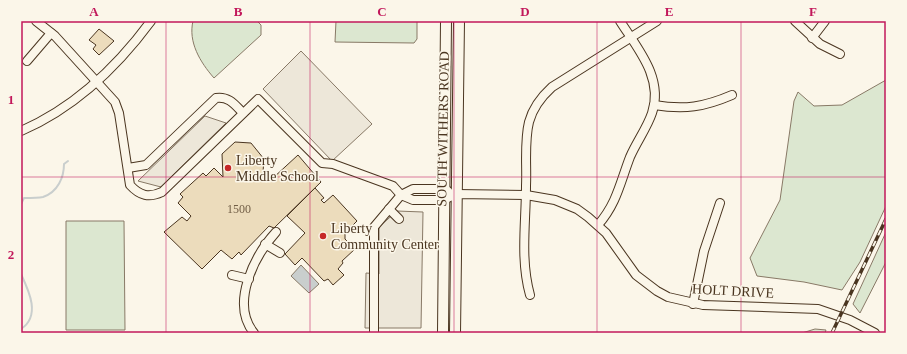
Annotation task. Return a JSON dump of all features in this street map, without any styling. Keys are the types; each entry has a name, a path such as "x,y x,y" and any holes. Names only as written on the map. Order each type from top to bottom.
{"main road":[{"name":"SOUTH WITHERS ROAD","path":"443,333 446,21"},
{"name":"SOUTH WITHERS ROAD","path":"455,333 459,21"}],"street":[{"path":"36,21 51,32 115,102 119,113 130,185 137,192 145,196 162,192 258,99 322,163 333,164 393,186 401,195 374,227 374,333"},
{"path":"21,131 51,116 88,90 121,57 150,21"},
{"path":"598,225 613,206 630,157 648,121 654,105 655,89 653,78 620,21"},
{"path":"530,295 523,255 527,134 529,123 537,103 552,87 657,21"},
{"path":"795,21 812,38 840,54"},
{"path":"812,38 825,21"},
{"path":"27,61 51,32"},
{"path":"654,105 687,108 717,102 732,95"},
{"path":"128,168 146,165 216,98 223,96 230,100 243,113"},
{"name":"HOLT DRIVE","path":"401,195 413,189 445,189 456,194 526,195 542,197 577,209 598,225 612,241 627,264 646,283 668,296 693,304 818,310 845,318 875,333"},
{"name":"HOLT DRIVE","path":"401,195 413,200 444,200 456,194"},
{"path":"693,304 704,251 720,203"},
{"path":"389,209 399,220"},
{"path":"254,333 248,326 245,314 244,303 249,279 257,257 265,244 276,232"},
{"path":"265,244 280,253"},
{"path":"232,275 249,279"}],"green space":[{"path":"193,21 257,21 261,25 261,35 214,78 196,51 192,37"},
{"path":"336,21 417,21 417,39 414,43 335,42"},
{"path":"886,80 886,206 860,262 842,290 804,282 757,276 750,258 780,200 794,101 798,92 814,106 842,105"},
{"path":"66,221 124,221 125,330 66,330"},
{"path":"886,232 886,262 860,313 853,304"},
{"path":"815,329 826,330 825,333 802,333"}],"shaded area":[{"path":"301,51 372,124 332,161 263,89"},
{"path":"205,116 226,123 161,187 138,181"},
{"path":"397,211 423,212 421,328 365,328 366,273 379,274 379,227"},
{"path":"301,265 319,284 309,293 291,276"}],"building":[{"path":"99,29 114,41 99,55 93,49 96,45 89,40"},
{"name":"Liberty Middle School","path":"235,142 251,143 264,159 263,172 273,178 298,155 321,182 274,228 269,226 241,255 239,252 232,259 221,250 202,269 164,232 182,217 187,221 191,216 178,203 183,197 180,194 203,173 206,176 214,168 223,177 222,154"},
{"name":"Liberty Community Center","path":"315,188 324,198 321,200 324,203 333,195 357,221 345,233 345,239 355,249 342,261 343,263 338,269 344,275 333,285 328,279 324,281 302,258 295,265 285,254 305,233 287,216"}],"waterway":[{"path":"21,204 24,198 43,197 53,192 59,184 63,174 64,164 68,161"},
{"path":"21,274 32,303 31,317 27,324 21,329"}],"railway":[{"path":"832,333 886,219"}],"place":[{"name":"Liberty Middle School","path":"228,168"},
{"name":"Liberty Community Center","path":"323,236"}]}
